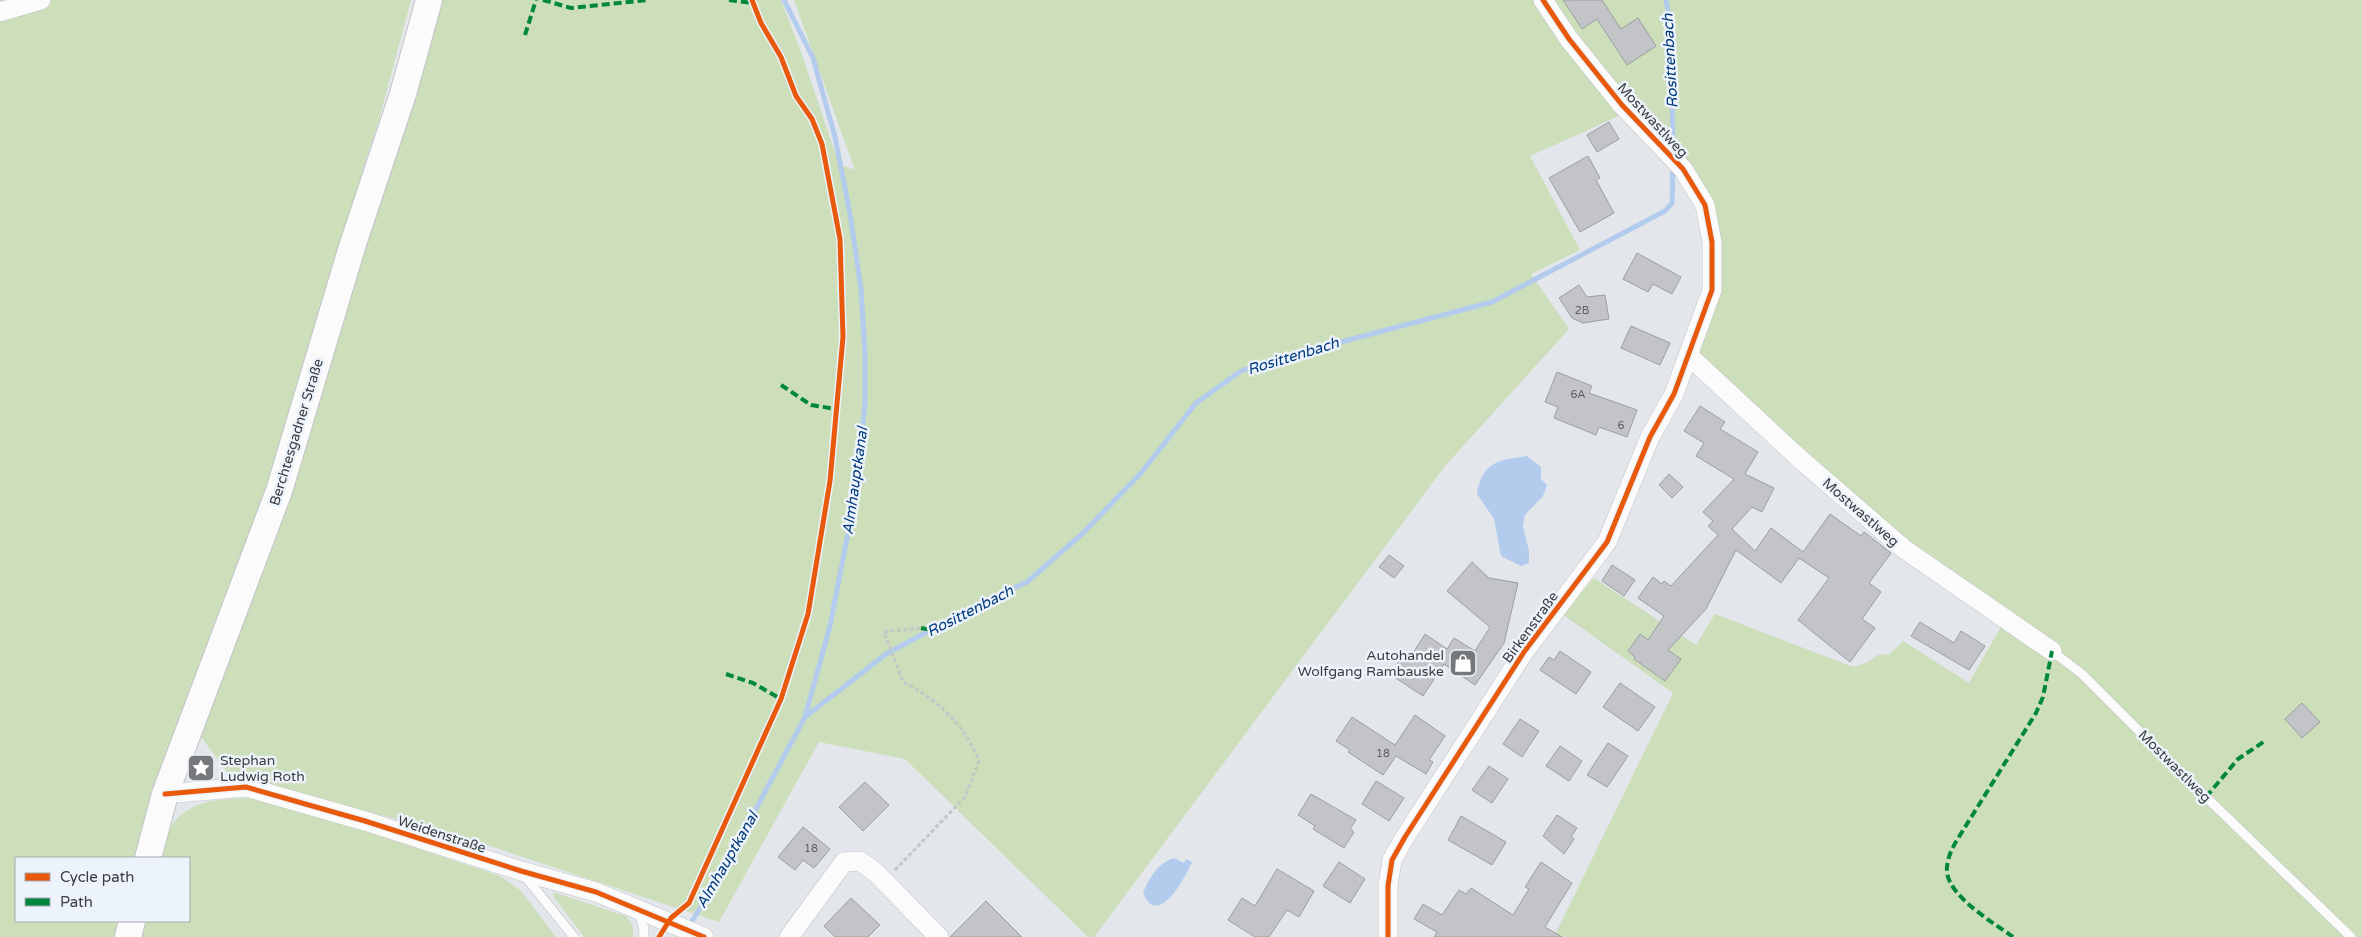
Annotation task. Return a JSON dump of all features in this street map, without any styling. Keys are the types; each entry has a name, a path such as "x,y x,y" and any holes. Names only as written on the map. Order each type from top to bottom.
{"main road":[{"name":"Berchtesgadner Straße","path":"148,857 165,794 279,491 352,247 403,94 429,0"},
{"path":"128,937 132,922"}],"street":[{"path":"0,12 41,0"},
{"name":"Mostwastlweg","path":"1543,0 1568,39 1622,105 1669,152 1683,169 1705,205 1712,242 1712,290 1689,356 1800,459 1904,549 2052,651"},
{"name":"Birkenstraße","path":"1388,937 1388,886 1392,860 1524,652 1607,542 1650,437 1674,394 1689,356"},
{"name":"Weidenstraße","path":"165,794 246,787 365,821 521,871 596,892 700,935"},
{"path":"789,937 844,862 860,861 875,872 938,937"}],"lane":[{"name":"Mostwastlweg","path":"2052,651 2082,674 2177,769 2351,937"},
{"path":"521,871 574,937"},
{"path":"639,910 644,929 643,937"}],"path":[{"path":"884,881 965,798 979,761 972,742 957,723 926,694 904,682 884,632 921,628"}],"green space":[{"path":"0,0 411,0 379,120 362,171 386,178 439,0 781,0 800,49 839,164 855,170 794,0 2362,0 2362,937 1554,937 1673,693 1562,614 1594,578 1696,645 1715,614 1853,667 1868,662 1878,655 1890,654 1903,641 1969,683 2002,625 1703,374 1677,359 1702,301 1705,251 1695,200 1668,164 1621,115 1530,156 1580,250 1531,274 1569,329 1445,466 1094,937 1088,937 905,759 819,742 719,922 442,830 232,779 199,734 138,857 15,857 15,922 119,922 115,937 0,937"},
{"path":"265,798 500,876 520,890 556,937 136,937 140,922 190,922 190,857 160,857 164,841 172,825 191,808 227,799"},
{"path":"553,892 626,916 633,926 633,937 584,937 554,897"}],"water":[{"path":"1527,456 1541,467 1541,479 1547,485 1543,496 1525,515 1523,526 1529,551 1529,563 1521,566 1501,556 1494,519 1477,494 1483,475 1493,464"},
{"path":"1174,858 1184,863 1186,859 1192,862 1184,879 1163,903 1156,906 1149,903 1143,893 1148,882 1159,867"}],"building":[{"path":"1563,0 1602,0 1621,29 1638,18 1656,46 1627,65 1597,19 1582,29"},
{"path":"1609,122 1619,139 1597,152 1587,135"},
{"path":"1588,156 1600,178 1596,180 1614,213 1580,232 1549,178"},
{"path":"1637,253 1681,277 1672,294 1653,284 1648,292 1623,279"},
{"path":"1579,285 1587,297 1605,295 1609,319 1583,323 1572,318 1559,298"},
{"path":"1631,326 1670,343 1660,365 1621,348"},
{"path":"1557,372 1592,386 1589,393 1637,410 1627,437 1599,427 1596,435 1554,418 1558,407 1545,402"},
{"path":"1700,406 1725,422 1720,429 1758,452 1745,474 1774,488 1762,512 1752,507 1732,529 1755,551 1771,528 1803,552 1830,514 1861,536 1864,532 1891,553 1869,583 1881,592 1862,619 1875,628 1850,662 1798,620 1829,578 1799,558 1781,583 1736,550 1706,609 1668,650 1681,659 1665,681 1634,659 1635,657 1628,651 1640,634 1648,640 1664,616 1638,598 1653,577 1662,584 1664,581 1671,586 1718,535 1708,526 1713,521 1703,512 1734,479 1696,456 1704,443 1684,431"},
{"path":"1669,474 1683,487 1672,498 1659,485"},
{"path":"1389,555 1404,566 1394,578 1379,567"},
{"path":"1472,562 1489,578 1518,583 1504,643 1475,685 1444,664 1423,696 1391,675 1403,654 1410,658 1425,634 1447,649 1454,638 1475,651 1490,627 1447,591"},
{"path":"1612,565 1635,580 1624,596 1602,581"},
{"path":"1920,622 1954,643 1961,631 1985,646 1969,670 1911,636"},
{"path":"1560,651 1591,672 1576,694 1540,670 1549,657 1554,660"},
{"path":"1620,683 1655,707 1638,731 1603,707"},
{"path":"2302,703 2320,722 2302,738 2285,719"},
{"path":"1415,715 1445,736 1429,760 1433,762 1426,774 1396,756 1383,775 1348,752 1350,750 1336,741 1352,717 1395,745"},
{"path":"1520,719 1539,731 1522,757 1503,744"},
{"path":"1608,743 1628,756 1607,787 1587,775"},
{"path":"1560,746 1582,761 1569,781 1546,766"},
{"path":"1489,766 1508,779 1492,803 1472,790"},
{"path":"1376,781 1404,798 1389,821 1362,804"},
{"path":"865,782 889,805 863,831 839,807"},
{"path":"1311,794 1356,820 1350,829 1354,832 1344,848 1313,829 1315,826 1298,815"},
{"path":"1557,815 1577,828 1571,837 1574,839 1564,854 1543,836"},
{"path":"1461,816 1506,842 1492,865 1448,840"},
{"path":"803,827 830,849 814,868 803,860 795,870 778,857"},
{"path":"1339,862 1365,879 1350,903 1323,886"},
{"path":"1541,862 1572,883 1545,927 1562,937 1434,937 1437,932 1414,919 1423,904 1442,915 1459,890 1466,894 1471,888 1513,915 1529,889 1525,887"},
{"path":"1277,869 1314,891 1299,917 1287,910 1269,937 1255,937 1228,920 1242,898 1255,906"},
{"path":"851,898 880,925 868,937 835,937 824,926"},
{"path":"986,901 1022,937 950,937"}],"waterway":[{"name":"Almhauptkanal","path":"689,926 720,876 805,717 830,626 855,497 865,405 865,355 861,289 850,214 835,137 813,58 784,0"},
{"name":"Rosittenbach","path":"1666,0 1671,26 1673,151"},
{"name":"Rosittenbach","path":"805,717 886,654 977,605 1027,582 1082,534 1141,473 1196,403 1241,371 1273,360 1492,302 1665,211 1672,203 1673,167"}],"marked path":[{"path":"525,35 536,0"},
{"path":"543,0 571,8 648,0"},
{"path":"729,0 753,3"},
{"path":"781,385 811,405 836,409"},
{"path":"921,628 942,632"},
{"path":"2013,937 1974,909 1956,892 1947,873 1947,864 1957,840 2036,713 2043,697 2052,651"},
{"path":"726,674 753,683 781,699"},
{"path":"2206,797 2238,759 2265,741"}],"cycle path":[{"path":"659,937 671,918 689,903 781,699 808,614 830,481 843,337 840,239 822,144 812,119 796,96 781,57 761,23 752,0"},
{"path":"1388,937 1388,886 1392,860 1524,652 1607,542 1650,437 1674,394 1712,290 1712,242 1705,205 1683,169 1622,105 1569,39 1543,0"},
{"path":"165,794 246,787 365,821 521,871 596,892 704,937"}],"place":[{"name":"Autohandel Wolfgang Rambauske","path":"1463,663"},
{"name":"Stephan Ludwig Roth","path":"201,768"}]}
